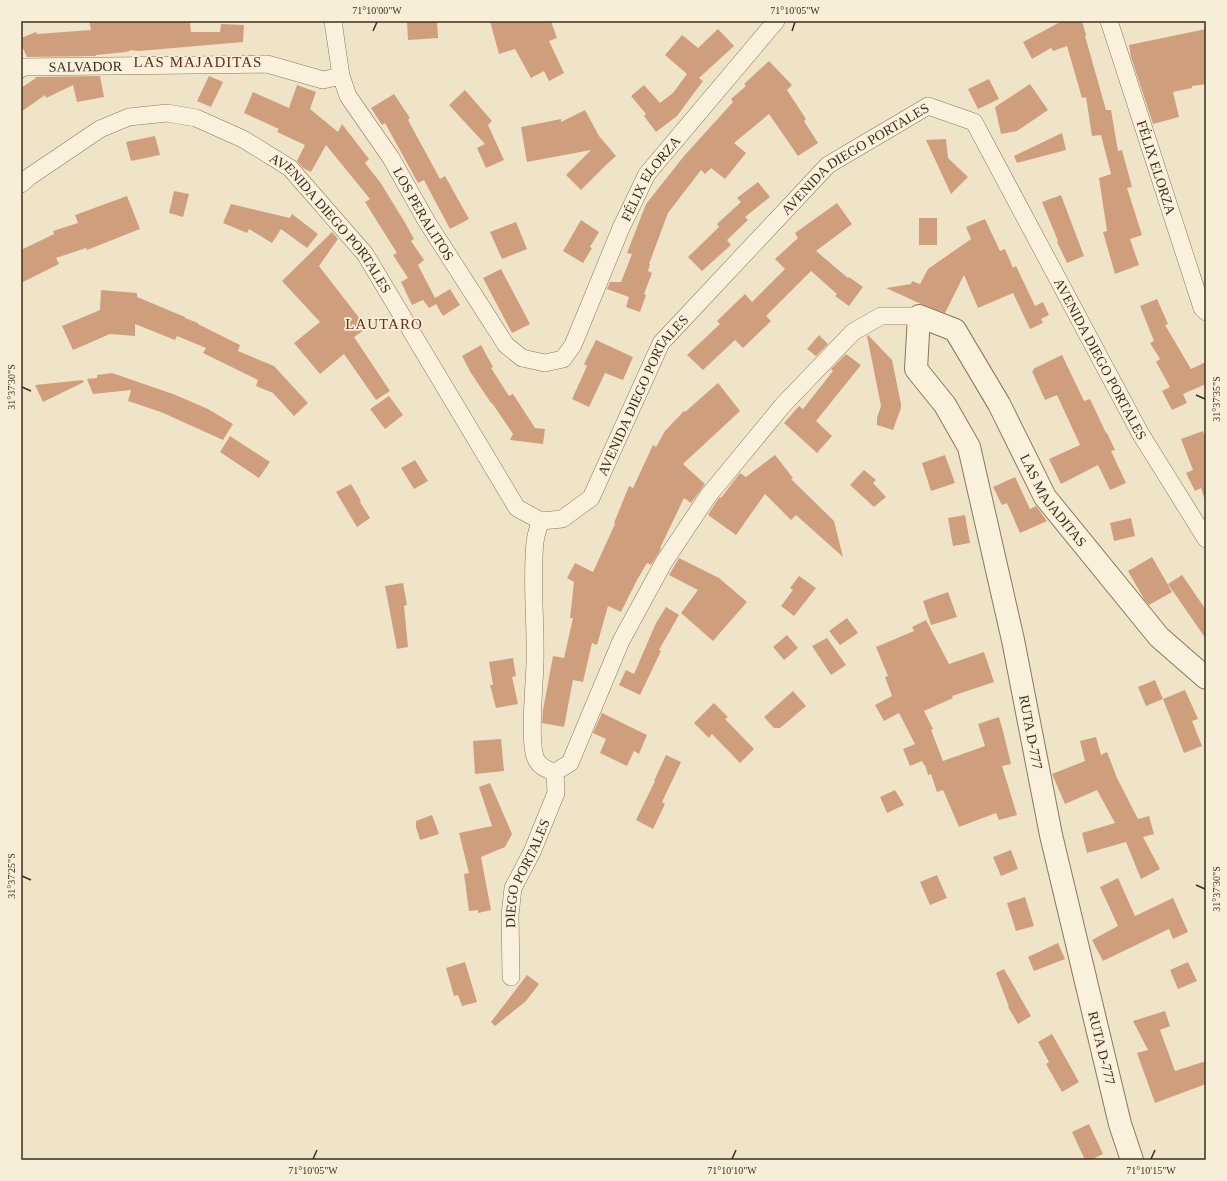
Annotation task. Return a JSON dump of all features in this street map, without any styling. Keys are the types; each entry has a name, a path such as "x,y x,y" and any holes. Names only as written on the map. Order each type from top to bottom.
{"street":[{"name":"LOS PERALITOS","path":"333,21 341,76 348,96 391,158 427,222 506,345 522,358 545,363 563,359"},
{"name":"FÉLIX ELORZA","path":"563,359 573,345 620,228 648,174 776,21"},
{"name":"FÉLIX ELORZA","path":"1109,21 1202,308 1206,312"},
{"name":"SALVADOR","path":"21,69 24,66 267,64 324,80 341,76"},
{"name":"AVENIDA DIEGO PORTALES","path":"21,184 100,129 129,116 167,113 196,118 243,139 290,168 365,254 517,508 541,521 562,519 591,498 661,343 779,216 828,165 928,106 974,122 1140,433 1206,539"},
{"path":"541,521 535,538 533,586 535,661 532,732 536,758 547,770 555,772 570,763 622,641 664,562 708,496 782,405 853,332 881,316 919,316"},
{"name":"LAS MAJADITAS","path":"919,316 955,330 999,404 1045,497 1159,637 1206,678"},
{"name":"RUTA D-777","path":"919,316 916,369 945,405 969,448 1013,640 1051,835 1120,1124 1132,1160"},
{"name":"DIEGO PORTALES","path":"511,977 510,915 513,888 532,852 556,793 555,772"}],"building":[{"path":"89,21 190,21 191,32 220,32 221,24 244,25 243,42 139,51 130,50 126,52 96,56 27,57 21,44 21,38 36,32 37,34 91,30"},
{"path":"407,21 437,21 438,38 408,40"},
{"path":"490,21 551,21 557,38 549,41 564,73 549,81 544,71 531,78 515,49 499,54"},
{"path":"1062,21 1082,21 1106,110 1111,110 1118,151 1122,150 1132,187 1127,188 1142,235 1130,239 1139,265 1115,274 1103,232 1107,231 1099,178 1111,174 1101,135 1092,136 1086,97 1082,98 1067,46 1053,51 1051,48 1032,59 1023,42"},
{"path":"718,29 734,46 699,78 703,81 677,116 656,132 644,116 646,114 631,96 644,85 660,103 673,93 687,74 665,55 682,35 698,48"},
{"path":"1206,29 1206,84 1192,86 1192,88 1173,92 1179,117 1153,124 1131,57 1129,45"},
{"path":"769,61 792,85 787,90 806,119 804,121 818,143 798,156 769,114 734,143 746,153 725,179 711,168 705,174 701,170 668,213 649,264 648,271 652,273 644,294 646,295 640,312 626,307 629,297 607,289 610,282 621,282 632,254 627,253 646,204 684,156 733,102 731,99 746,86 744,84"},
{"path":"100,76 104,97 77,102 73,85 46,98 45,95 21,112 21,88 36,78 35,77"},
{"path":"209,76 223,82 211,107 197,101"},
{"path":"989,79 999,99 978,109 968,89"},
{"path":"1030,84 1048,110 1017,131 1001,134 995,107"},
{"path":"297,85 316,92 310,109 338,132 342,124 369,159 365,163 380,182 404,221 414,239 411,241 424,260 418,265 435,298 450,289 460,305 443,316 436,304 429,308 423,300 412,305 401,282 408,278 393,255 397,253 365,202 370,199 326,145 311,172 303,168 297,161 305,145 277,132 279,129 244,113 253,92 289,108"},
{"path":"465,90 492,121 488,125 504,160 486,168 477,148 485,144 449,105"},
{"path":"394,94 410,118 408,120 440,179 445,176 469,219 450,229 424,180 418,183 385,123 382,125 371,108"},
{"path":"585,110 599,136 616,156 581,190 566,175 591,150 527,162 521,127 561,119 561,122"},
{"path":"1062,133 1066,150 1017,163 1014,156"},
{"path":"155,136 160,155 131,161 126,142"},
{"path":"946,139 948,158 968,177 951,194 926,140"},
{"path":"758,182 770,197 745,217 748,220 727,240 731,245 702,271 688,257 719,227 717,224 741,202 737,198"},
{"path":"174,191 189,194 183,217 169,213"},
{"path":"1061,195 1084,256 1067,263 1057,242 1058,241 1042,202"},
{"path":"127,196 140,229 87,250 86,248 56,258 59,264 21,283 21,250 54,234 53,231 78,223 75,215"},
{"path":"837,203 852,224 816,251 848,278 849,277 863,287 849,306 835,296 837,294 811,271 766,316 771,321 743,348 735,340 703,370 687,355 720,324 717,321 745,294 752,302 785,269 775,259 798,238 795,233"},
{"path":"231,204 290,218 292,214 318,234 307,248 281,229 272,243 249,229 247,233 223,223"},
{"path":"919,218 937,218 937,245 919,245"},
{"path":"985,219 1000,251 1005,249 1013,268 1016,266 1035,306 1043,302 1049,315 1041,319 1043,323 1030,329 1013,293 978,308 964,275 945,313 886,288 911,284 912,281 920,284 928,269 971,239 966,227"},
{"path":"581,220 599,232 583,263 563,251"},
{"path":"516,222 527,249 502,259 490,232"},
{"path":"332,232 338,239 319,266 367,328 354,337 390,391 376,400 344,354 320,374 294,343 320,322 282,281"},
{"path":"501,269 530,324 512,333 483,278"},
{"path":"101,290 137,293 137,297 198,323 240,345 238,351 274,366 308,403 294,416 273,393 256,386 258,380 203,353 206,348 177,336 175,340 135,324 135,336 110,334 73,350 62,326 100,310"},
{"path":"1157,299 1168,324 1165,325 1191,369 1206,362 1206,384 1183,394 1187,403 1172,410 1162,391 1170,387 1156,362 1160,359 1150,343 1154,341 1140,306"},
{"path":"819,335 828,344 816,356 807,349"},
{"path":"868,335 892,360 901,404 893,430 877,425 877,418 881,406"},
{"path":"596,340 633,357 623,380 605,373 589,407 572,399 587,366 584,364"},
{"path":"481,345 493,367 491,368 509,396 513,394 535,428 545,429 543,444 510,440 513,434 471,373 462,356"},
{"path":"846,354 861,365 816,421 832,436 817,453 784,423 799,406 803,409 833,371 831,369"},
{"path":"1062,355 1084,401 1090,399 1115,450 1111,451 1126,483 1110,490 1098,465 1061,484 1049,459 1080,445 1057,395 1045,400 1032,371 1034,370 1033,369"},
{"path":"112,373 173,394 208,409 233,424 223,440 161,412 128,401 131,390 93,394 87,379 97,378 97,375"},
{"path":"83,380 84,382 43,402 35,385"},
{"path":"718,383 740,411 683,464 705,484 691,503 684,498 660,548 661,549 651,565 647,563 621,612 608,606 597,645 592,643 583,682 573,680 564,727 542,723 553,656 564,658 573,618 570,618 574,582 567,578 575,563 593,572 615,524 614,523 629,486 633,488 653,445 656,447 665,431 684,411 685,412"},
{"path":"389,396 403,415 385,429 370,409"},
{"path":"1203,431 1206,440 1205,500 1201,488 1195,491 1186,473 1193,470 1181,439"},
{"path":"230,436 270,462 259,478 220,452"},
{"path":"775,455 793,478 791,479 834,521 843,557 796,515 791,520 765,494 736,535 708,515 716,502 720,497 721,498 740,473 746,477"},
{"path":"945,455 955,483 931,491 922,463"},
{"path":"415,460 428,481 414,489 401,468"},
{"path":"864,470 876,480 873,483 886,497 874,507 850,485"},
{"path":"1015,477 1030,509 1036,506 1047,521 1020,533 1007,503 1002,505 993,487"},
{"path":"351,484 370,518 357,527 336,492"},
{"path":"965,515 970,543 953,546 948,518"},
{"path":"1131,518 1135,536 1114,541 1110,523"},
{"path":"1152,557 1172,592 1149,605 1128,571"},
{"path":"679,558 719,578 747,602 713,641 681,613 698,590 669,575"},
{"path":"1182,575 1206,610 1206,639 1168,584"},
{"path":"799,576 816,588 794,616 781,606 793,590 790,588"},
{"path":"403,583 407,605 404,606 408,647 397,649 385,586"},
{"path":"948,592 957,617 931,625 923,601"},
{"path":"666,607 679,615 659,650 661,651 640,695 619,685 626,670 634,674 656,623"},
{"path":"847,618 858,633 840,645 829,631"},
{"path":"926,620 949,664 984,652 994,682 952,696 953,698 924,711 933,729 931,730 943,761 985,746 978,724 999,717 1011,764 1002,766 1017,815 999,820 996,813 959,827 943,790 937,792 931,774 928,775 922,761 910,766 903,749 915,744 899,713 884,721 875,705 892,696 885,677 888,676 876,647 914,631 912,627"},
{"path":"787,635 798,648 784,660 773,647"},
{"path":"827,638 846,665 831,675 812,646"},
{"path":"513,658 516,676 512,677 518,704 496,708 490,685 493,685 489,662"},
{"path":"1155,680 1163,699 1146,706 1138,687"},
{"path":"1185,690 1198,719 1192,721 1202,746 1184,753 1163,699"},
{"path":"793,691 806,706 780,728 774,728 764,717"},
{"path":"714,703 728,717 725,719 754,749 740,763 712,734 709,738 694,723"},
{"path":"602,713 647,735 639,754 634,751 627,766 600,753 606,739 593,733"},
{"path":"1096,737 1101,755 1107,752 1117,778 1138,819 1149,816 1154,834 1143,837 1160,869 1141,879 1126,842 1087,853 1082,833 1115,823 1097,790 1065,804 1052,774 1085,761 1080,741"},
{"path":"501,739 504,771 475,774 473,741"},
{"path":"666,755 681,762 662,802 665,804 653,829 636,820"},
{"path":"490,783 512,834 505,847 481,857 491,910 478,913 478,910 469,911 464,874 469,873 459,833 492,826 479,787"},
{"path":"895,790 904,805 887,813 880,797"},
{"path":"432,815 439,834 420,840 416,827 416,821"},
{"path":"1011,850 1018,869 1001,876 993,857"},
{"path":"937,875 947,898 930,905 920,882"},
{"path":"1118,878 1135,916 1173,898 1188,932 1173,939 1169,929 1103,961 1092,940 1118,926 1100,887"},
{"path":"1025,897 1034,926 1016,931 1007,903"},
{"path":"1058,943 1065,959 1034,971 1028,957"},
{"path":"465,962 477,1002 462,1006 458,995 454,996 446,968"},
{"path":"1188,962 1197,981 1178,989 1170,970"},
{"path":"1004,969 1031,1016 1018,1024 1008,1007 996,973"},
{"path":"527,975 539,984 526,1001 495,1026 491,1022"},
{"path":"1165,1011 1170,1026 1160,1030 1175,1071 1206,1061 1206,1084 1155,1103 1137,1053 1148,1050 1133,1021"},
{"path":"1052,1034 1079,1082 1062,1092 1046,1064 1049,1062 1038,1042"},
{"path":"1089,1124 1103,1154 1091,1160 1085,1160 1072,1132"}],"district":[{"name":"LAS MAJADITAS","path":"198,62"},
{"name":"LAUTARO","path":"384,324"}]}
